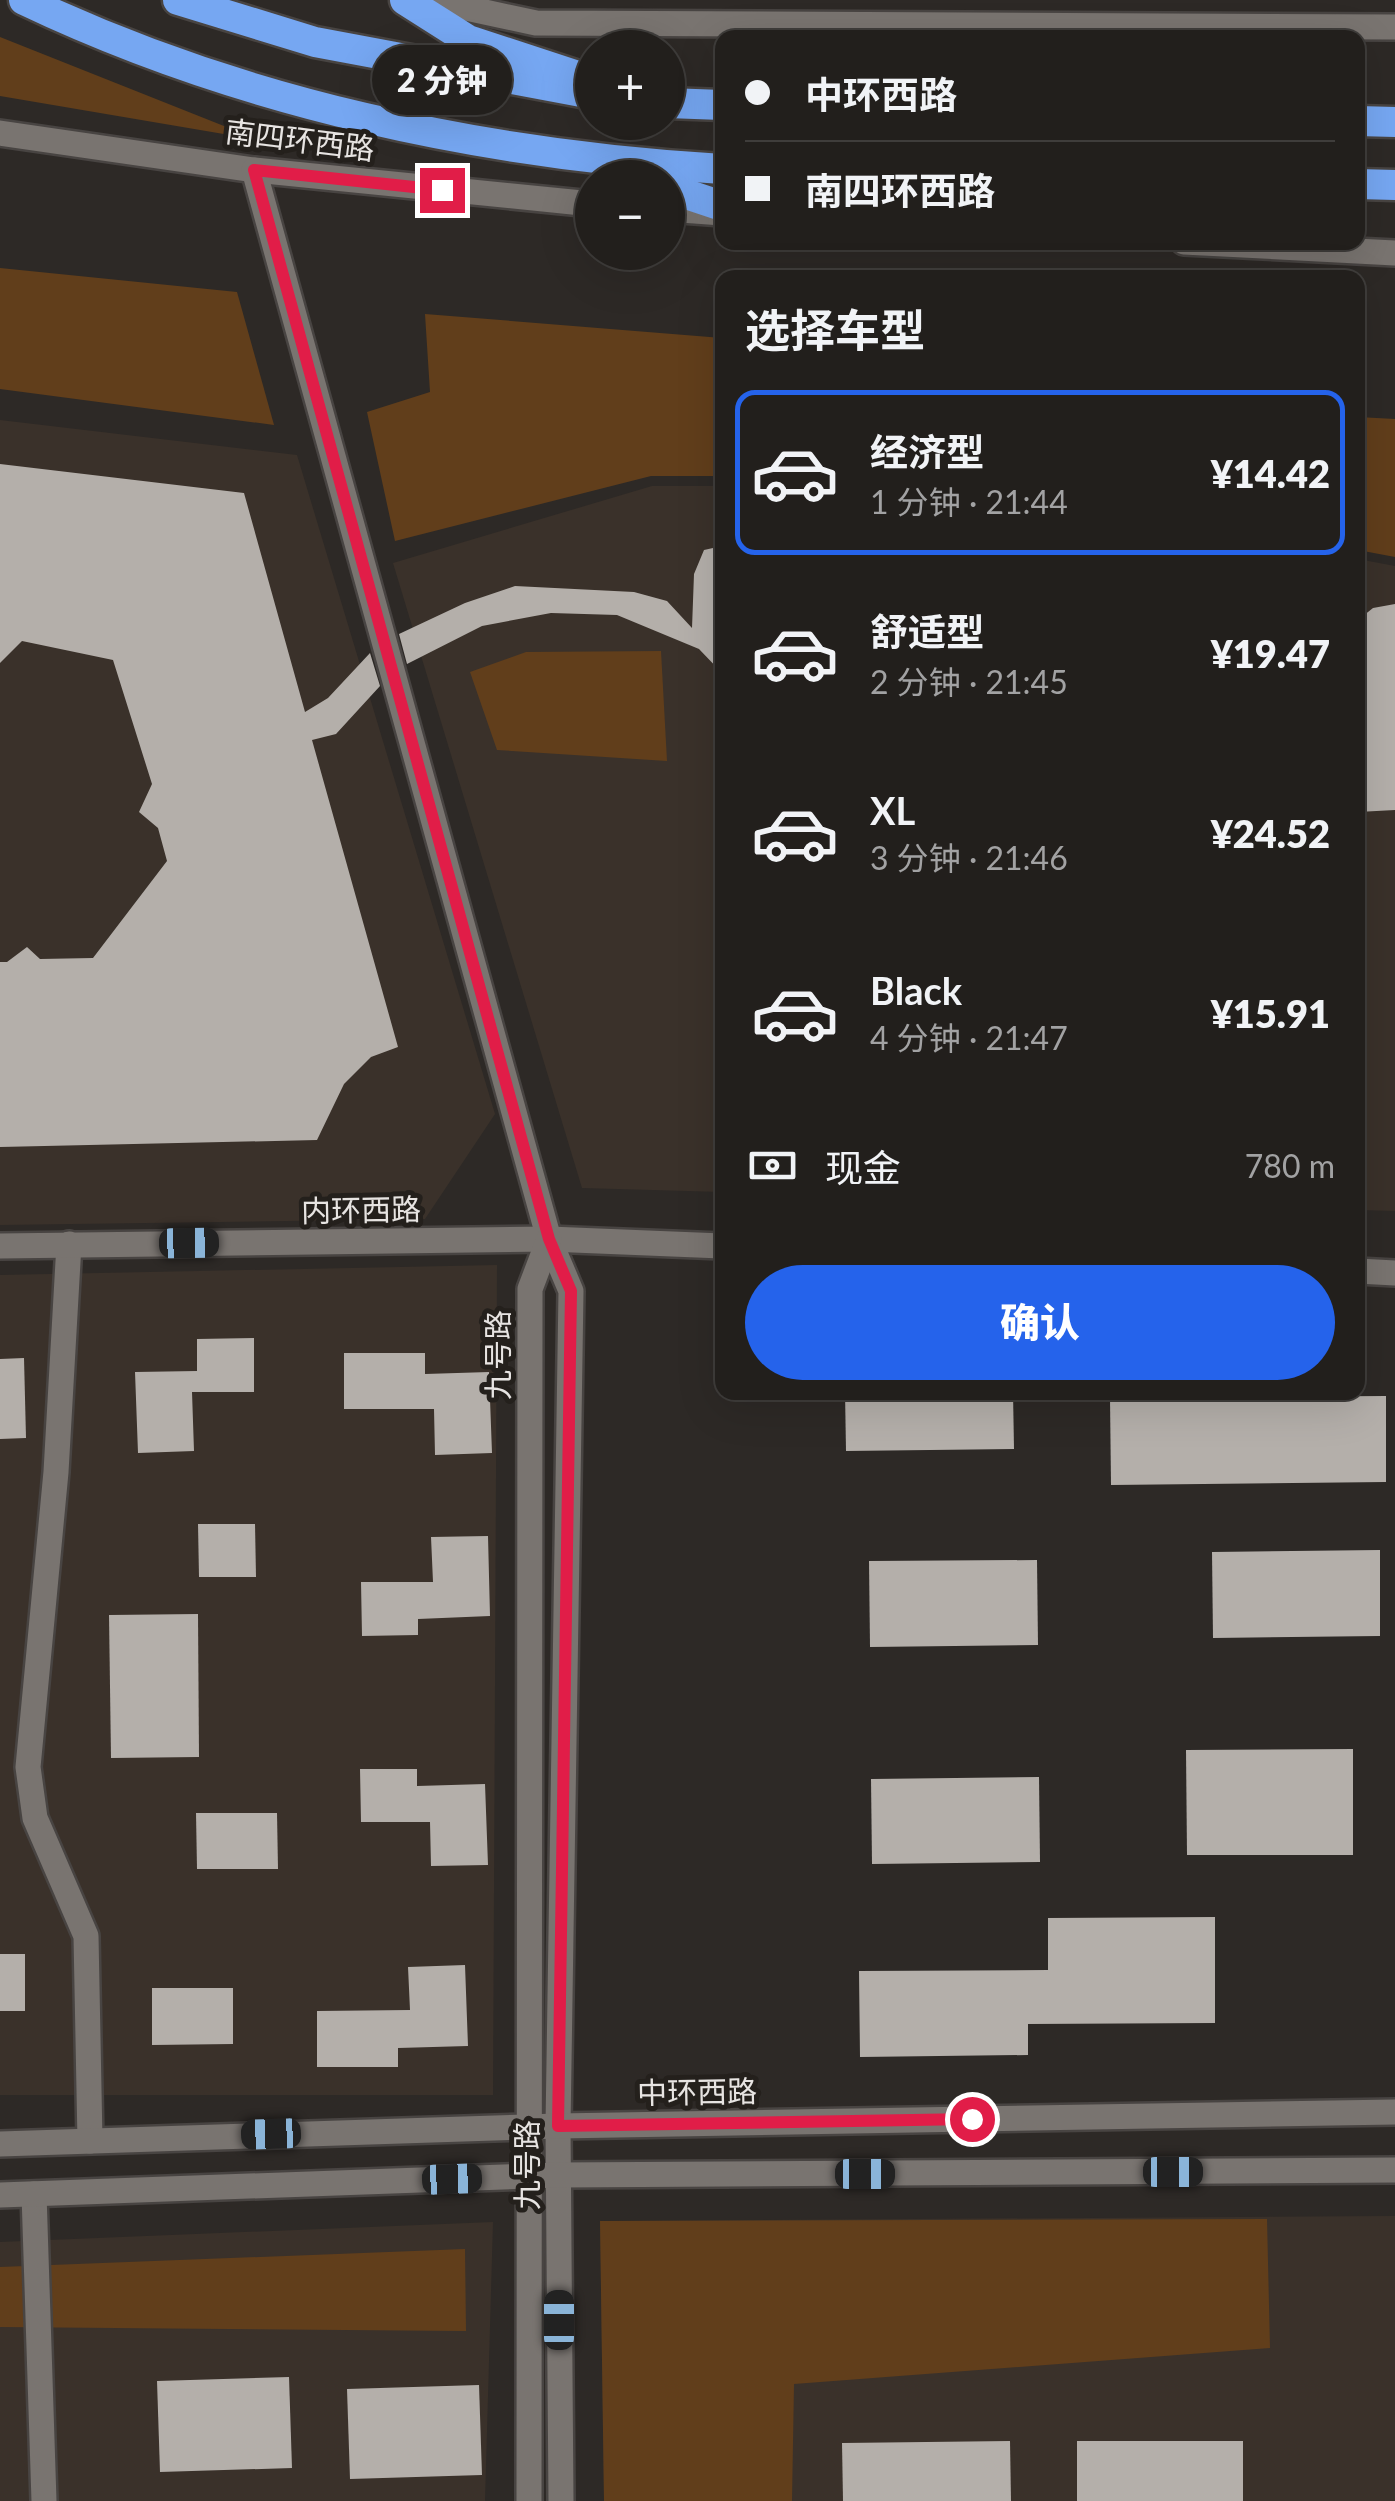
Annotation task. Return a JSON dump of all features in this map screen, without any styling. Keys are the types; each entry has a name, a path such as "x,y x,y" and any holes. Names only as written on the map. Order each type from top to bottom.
{"highway":[{"name":"南四环西路","path":"24,0 172,61 284,98 560,154 612,162 715,169"},
{"path":"178,0 311,41 575,91"},
{"path":"405,0 468,40 575,75"},
{"path":"685,104 715,106"},
{"path":"1365,121 1395,122"},
{"path":"560,154 578,160"},
{"path":"1365,184 1395,185"},
{"path":"685,195 715,206"}],"street":[{"path":"429,0 536,23 1395,28"},
{"name":"南四环西路","path":"0,133 254,170 575,202"},
{"path":"254,170 549,1239"},
{"path":"685,209 715,209"},
{"path":"1337,250 1395,253"},
{"name":"内环西路","path":"0,1246 549,1239 715,1246"},
{"name":"九号路","path":"549,1239 571,1291 558,2126 561,2501"},
{"name":"九号路","path":"529,2501 530,1289 549,1239"},
{"path":"69,1244 56,1472 28,1766 35,1818 86,1936 90,2141"},
{"path":"1365,1271 1395,1273"},
{"name":"中环西路","path":"0,2144 558,2126 1395,2112"},
{"path":"0,2195 558,2176 1395,2170"},
{"path":"34,2194 44,2501"}],"shaded area":[{"path":"0,37 259,140 0,96"},
{"path":"0,268 237,292 274,425 0,389"},
{"path":"425,314 715,337 715,476 651,476 395,541 367,412 430,392"},
{"path":"1365,417 1395,419 1395,557 1365,551"},
{"path":"0,420 297,455 495,1114 425,1219 0,1225"},
{"path":"652,486 715,486 715,1192 582,1188 393,563"},
{"path":"1365,560 1395,566 1395,1211 1365,1210"},
{"path":"661,651 667,761 497,750 470,672 526,652"},
{"path":"497,1265 493,2095 0,2095 0,1275"},
{"path":"1395,2216 1395,2501 604,2501 600,2221"},
{"path":"1267,2219 1270,2348 794,2384 792,2501 604,2501 600,2221"},
{"path":"493,2222 485,2501 0,2501 0,2242"},
{"path":"465,2249 466,2331 0,2327 0,2267"}],"building":[{"path":"0,464 244,493 305,712 328,698 370,653 380,686 336,734 312,740 398,1047 371,1057 344,1084 317,1140 0,1147 0,962 7,962 27,947 40,959 93,958 167,861 158,828 139,812 152,784 113,660 22,641 0,663"},
{"path":"715,548 715,666 699,649 617,615 551,613 482,626 407,664 399,634 465,603 515,586 634,592 667,601 692,628 694,574 704,550"},
{"path":"1395,604 1395,810 1365,812 1365,614 1373,608"},
{"path":"254,1338 254,1392 192,1392 194,1451 138,1453 135,1372 197,1371 197,1339"},
{"path":"344,1353 425,1353 425,1374 489,1372 492,1453 435,1455 434,1409 344,1409"},
{"path":"24,1358 26,1438 0,1439 0,1359"},
{"path":"1365,1396 1386,1396 1386,1482 1111,1485 1110,1400 1365,1400"},
{"path":"845,1400 1013,1400 1014,1449 846,1451"},
{"path":"198,1524 255,1524 256,1577 199,1577"},
{"path":"488,1536 490,1616 418,1619 418,1635 362,1636 361,1582 433,1582 431,1537"},
{"path":"1380,1550 1380,1636 1213,1638 1212,1552"},
{"path":"1037,1560 1038,1645 870,1647 869,1561"},
{"path":"198,1614 199,1757 111,1758 109,1615"},
{"path":"1353,1749 1353,1855 1187,1855 1186,1750"},
{"path":"360,1769 417,1769 417,1786 485,1784 488,1865 431,1866 430,1822 361,1822"},
{"path":"1039,1777 1040,1862 872,1864 871,1779"},
{"path":"196,1813 277,1813 278,1869 197,1869"},
{"path":"1215,1917 1215,2023 1028,2024 1028,2055 860,2057 859,1971 1048,1970 1048,1918"},
{"path":"0,1954 25,1954 25,2011 0,2011"},
{"path":"465,1965 468,2046 398,2048 398,2067 317,2067 317,2011 410,2010 408,1967"},
{"path":"152,1988 233,1988 233,2044 152,2045"},
{"path":"289,2377 292,2468 160,2472 157,2381"},
{"path":"479,2385 482,2475 350,2479 347,2389"},
{"path":"1010,2441 1011,2501 843,2501 842,2443"},
{"path":"1077,2441 1243,2441 1243,2501 1077,2501"}],"route":[{"path":"442,190 254,170 549,1239 571,1291 558,2126 972,2119"}]}
